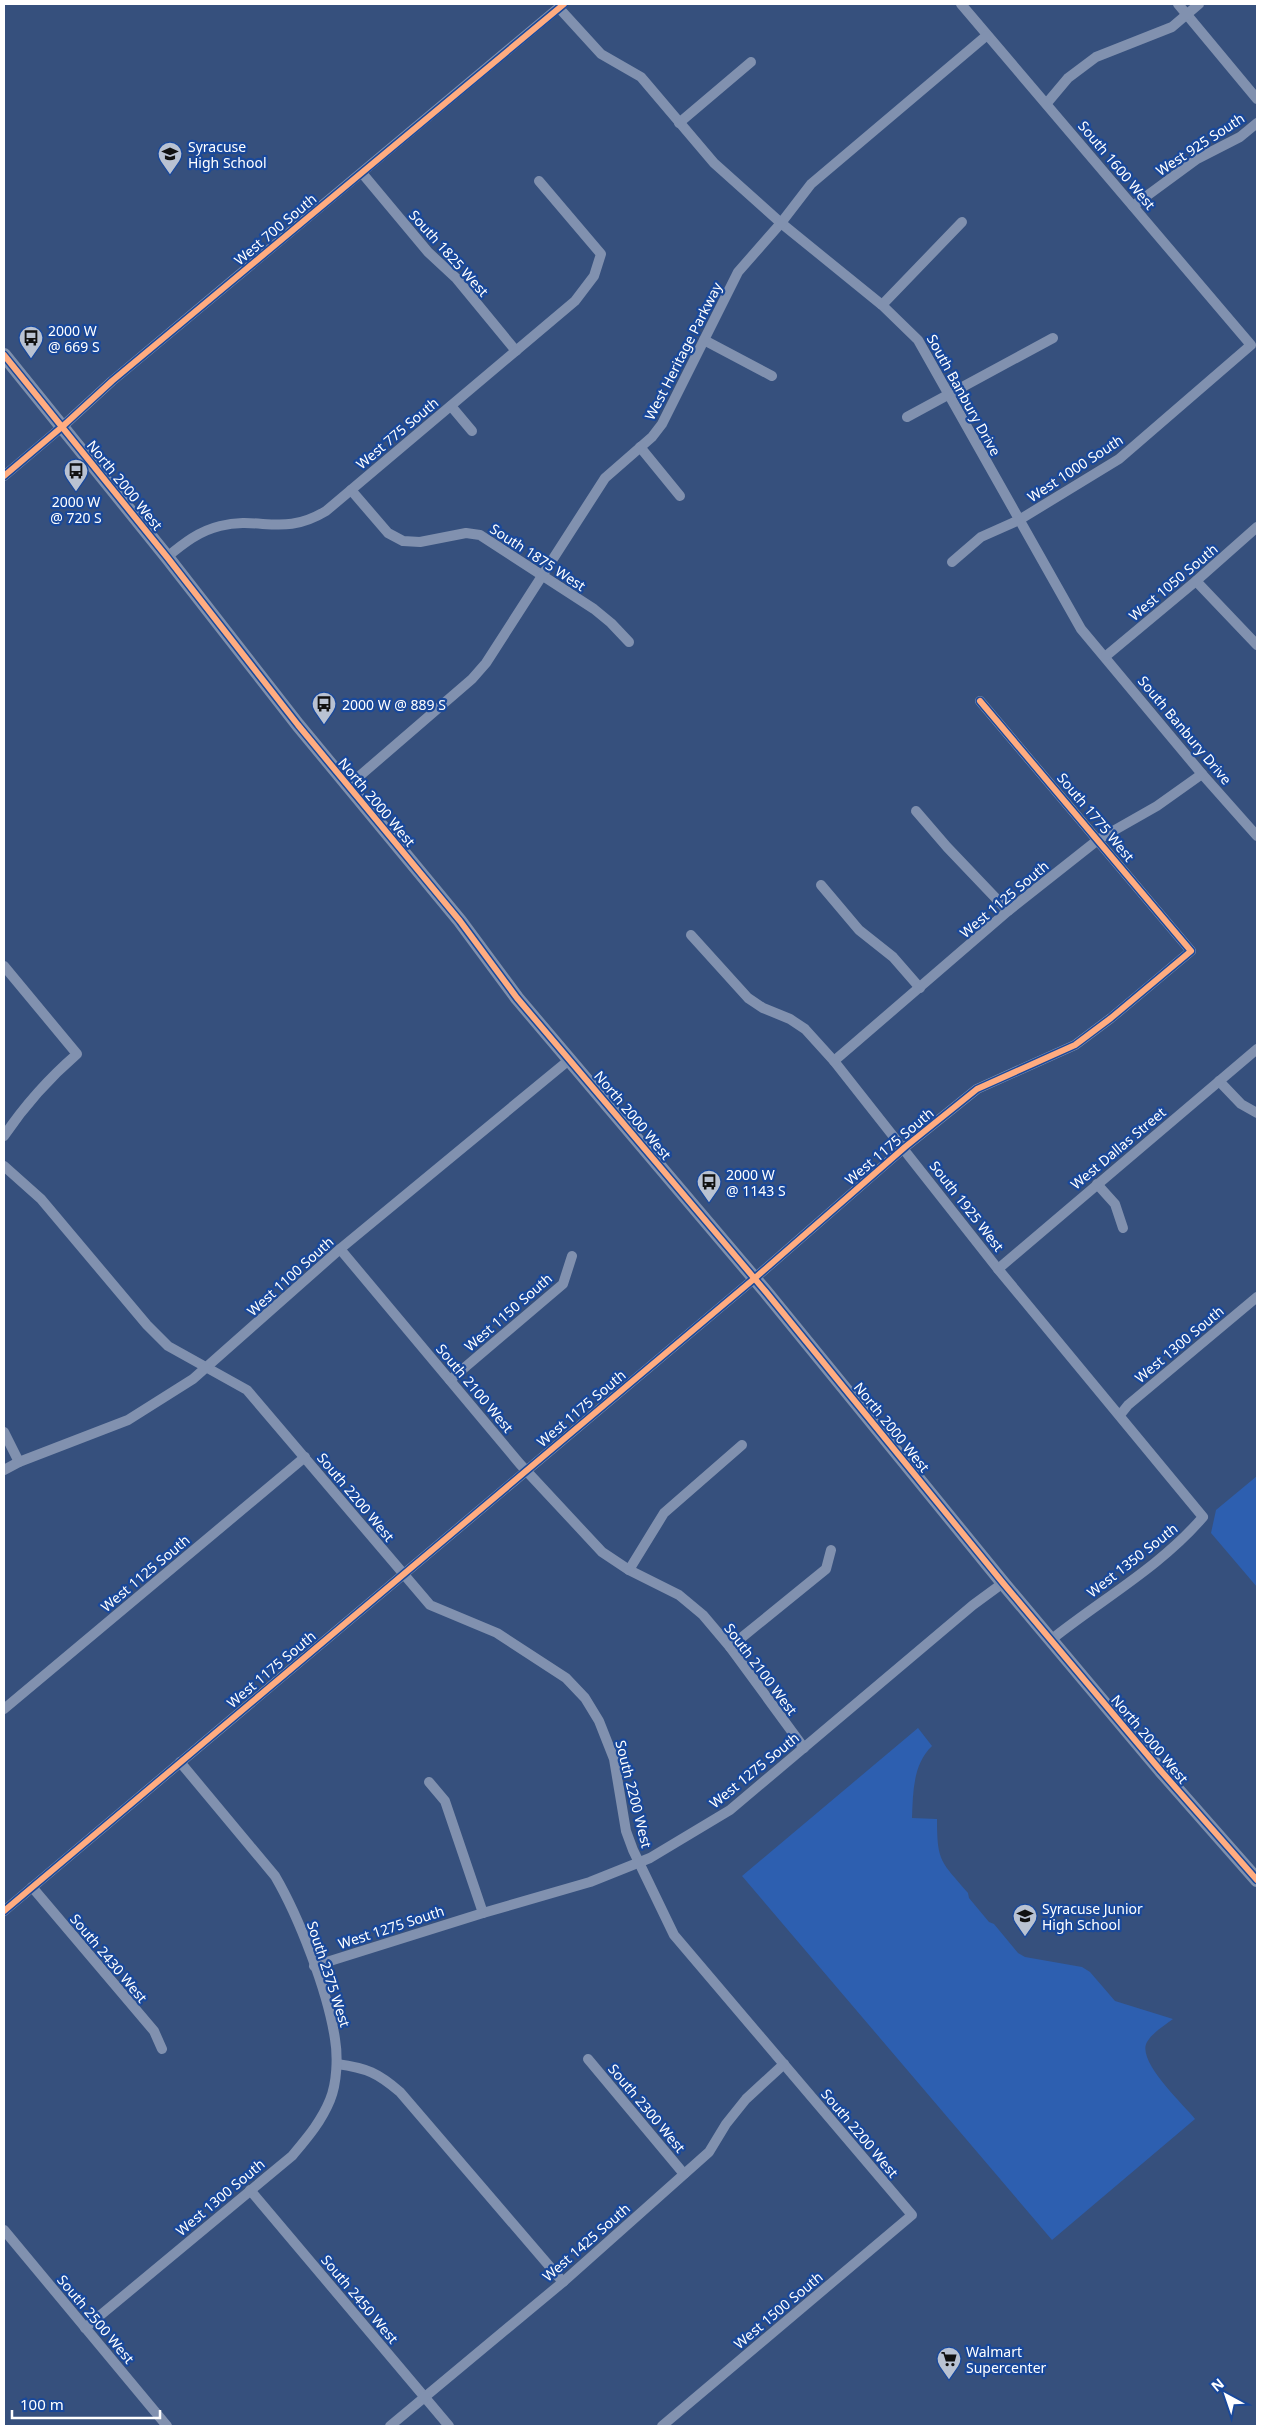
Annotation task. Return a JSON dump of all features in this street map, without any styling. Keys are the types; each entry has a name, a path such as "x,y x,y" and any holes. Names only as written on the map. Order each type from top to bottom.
{"main road":[{"name":"North 2000 West","path":"4,355 168,558 298,726 460,921 517,998 755,1278 1003,1583 1052,1639 1160,1772 1257,1880"}],"street":[{"name":"South 1600 West","path":"961,4 986,36 1047,103 1251,345"},
{"path":"1178,4 1257,99"},
{"path":"1047,103 1068,78 1096,58 1172,27 1199,4"},
{"name":"South Banbury Drive","path":"562,6 601,54 641,77 714,164 781,223 882,305 918,340 1081,629 1106,656 1202,774 1257,836"},
{"name":"West 700 South","path":"4,476 112,381 562,6"},
{"name":"West Heritage Parkway","path":"348,786 472,680 499,644 605,478 640,447 662,424 738,272 781,223 811,184 986,36"},
{"path":"679,123 751,62"},
{"name":"West 925 South","path":"1133,206 1197,159 1240,137 1257,123"},
{"name":"South 1825 West","path":"362,173 428,252 456,278 516,351"},
{"name":"West 775 South","path":"168,558 188,540 222,526 243,524 285,526 306,521 326,511 575,301 594,276 601,254 539,181"},
{"path":"882,305 962,222"},
{"path":"907,416 1053,338"},
{"path":"704,340 772,376"},
{"name":"West 1000 South","path":"952,562 980,537 1019,520 1119,459 1251,345"},
{"path":"451,406 472,430"},
{"path":"640,447 680,496"},
{"name":"South 1875 West","path":"350,490 388,533 396,538 412,543 474,533 594,609 629,642"},
{"name":"West 1050 South","path":"1106,656 1196,582 1257,527"},
{"path":"1196,582 1257,646"},
{"name":"South 1775 West","path":"980,701 1099,839 1191,951"},
{"name":"West 1125 South","path":"834,1061 1008,911 1099,839 1157,806 1202,774"},
{"path":"916,811 947,847 1008,911"},
{"path":"821,885 860,930 893,957 920,988"},
{"name":"South 1925 West","path":"690,935 748,998 763,1008 790,1019 806,1029 905,1147 998,1269 1120,1414 1203,1517"},
{"name":"West 1175 South","path":"4,1911 404,1576 526,1470 755,1278 905,1147 977,1089 1075,1045 1111,1018 1191,951"},
{"path":"4,966 77,1054 25,1105 4,1136"},
{"name":"West Dallas Street","path":"998,1269 1257,1049"},
{"name":"West 1100 South","path":"4,1470 19,1462 86,1438 128,1420 193,1379 340,1249 569,1060"},
{"path":"1219,1081 1241,1104 1257,1113"},
{"name":"South 2200 West","path":"4,1166 41,1199 147,1325 168,1346 205,1369 247,1390 430,1605 497,1633 559,1672 585,1698 599,1721 614,1759 626,1831 638,1863 674,1936 912,2215"},
{"path":"1097,1184 1115,1204 1123,1228"},
{"name":"South 2100 West","path":"340,1249 526,1470 602,1552 629,1570 678,1595 703,1615 730,1647 804,1748"},
{"name":"West 1150 South","path":"450,1380 563,1284 572,1256"},
{"name":"West 1300 South","path":"1120,1414 1128,1405 1257,1297"},
{"path":"4,1432 19,1462"},
{"path":"629,1570 664,1513 742,1445"},
{"name":"West 1125 South","path":"4,1709 305,1457"},
{"name":"West 1350 South","path":"1052,1639 1122,1589 1191,1531 1203,1517"},
{"path":"730,1647 826,1569 831,1550"},
{"name":"West 1275 South","path":"314,1966 483,1912 590,1882 650,1858 730,1810 973,1605 1003,1583"},
{"name":"South 2375 West","path":"180,1762 275,1876 288,1897 314,1966 336,2040 337,2064"},
{"path":"429,1782 445,1801 483,1912"},
{"name":"South 2430 West","path":"32,1887 154,2031 162,2049"},
{"name":"South 2300 West","path":"588,2060 684,2174"},
{"path":"337,2064 357,2067 380,2075 400,2092 563,2282"},
{"name":"West 1300 South","path":"85,2328 292,2156 314,2131 331,2098 337,2064"},
{"name":"West 1425 South","path":"390,2426 563,2282 709,2152 726,2124 746,2099 784,2064"},
{"name":"South 2450 West","path":"250,2190 448,2426"},
{"name":"West 1500 South","path":"662,2426 912,2215"},
{"name":"South 2500 West","path":"4,2230 167,2426"}],"shaded area":[{"path":"1257,1476 1257,1587 1211,1533 1216,1510"},
{"path":"918,1728 932,1746 921,1761 915,1779 912,1818 937,1819 938,1845 942,1860 989,1922 994,1924 1018,1953 1025,1957 1082,1967 1090,1972 1115,2001 1173,2019 1152,2035 1147,2042 1145,2050 1154,2071 1195,2119 1052,2240 742,1876"}],"cycle path":[{"path":"4,476 112,381 564,4"},
{"path":"4,355 167,557 298,725 460,921 517,998 766,1292 1003,1583 1161,1771 1257,1880"},
{"path":"4,1911 755,1278 905,1147 977,1089 1075,1045 1111,1018 1191,951 980,701"}],"place":[{"name":"Syracuse High School","path":"170,175"},
{"name":"2000 W @ 669 S","path":"31,359"},
{"name":"2000 W @ 720 S","path":"76,492"},
{"name":"2000 W @ 889 S","path":"324,725"},
{"name":"2000 W @ 1143 S","path":"709,1203"},
{"name":"Syracuse Junior High School","path":"1025,1937"},
{"name":"Walmart Supercenter","path":"949,2380"}]}
